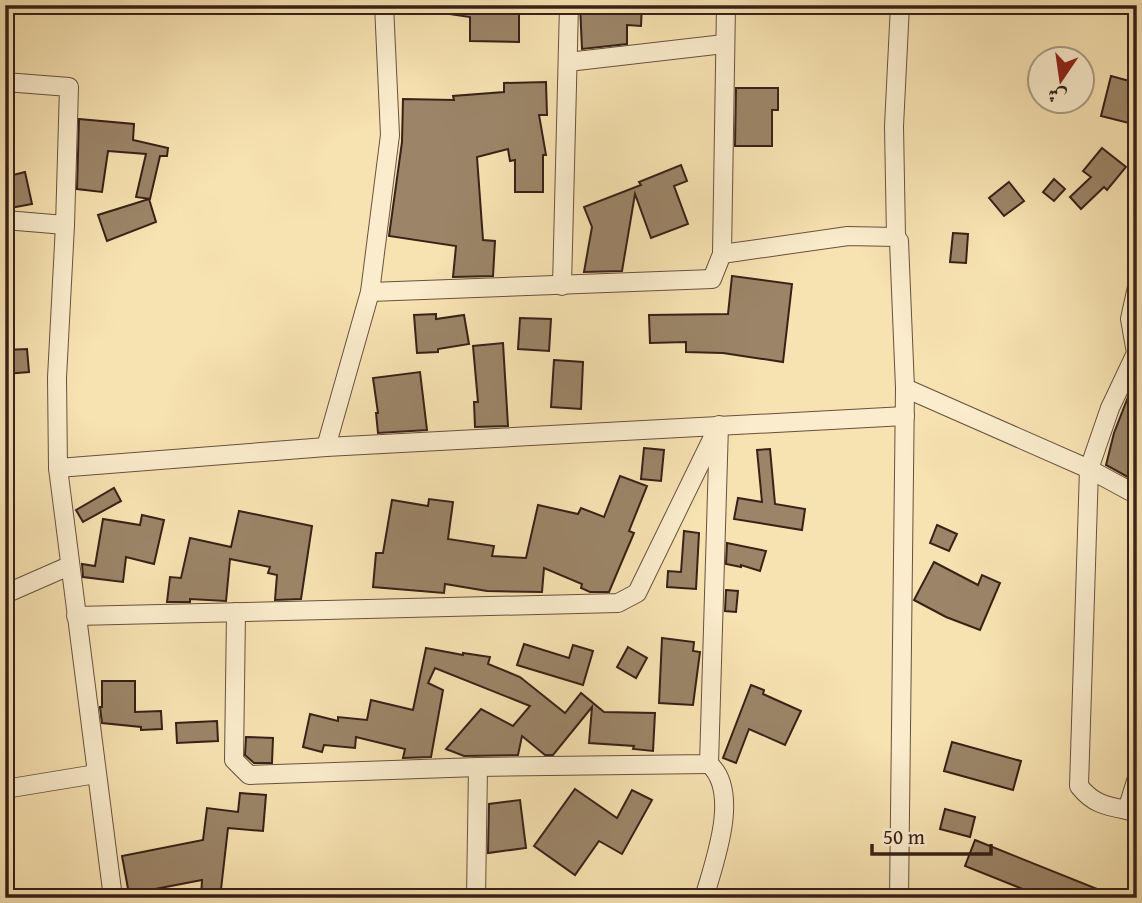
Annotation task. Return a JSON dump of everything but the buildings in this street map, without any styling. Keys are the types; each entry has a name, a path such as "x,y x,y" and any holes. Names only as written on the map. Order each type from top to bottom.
{"street":[{"path":"326,447 370,292 390,135 384,5"},
{"path":"562,286 569,5"},
{"path":"370,292 712,279 722,254 726,5"},
{"path":"899,898 905,388 899,241 896,237 894,126 901,5"},
{"path":"568,62 724,44"},
{"path":"5,82 69,87 57,378 58,468 113,898"},
{"path":"5,220 65,225"},
{"path":"722,254 848,236 896,237"},
{"path":"1137,288 1130,319 1136,354 1110,408 1089,469 1079,786 1087,797 1099,805 1132,812 1137,778"},
{"path":"905,388 1089,469 1137,495"},
{"path":"58,468 326,447 905,416"},
{"path":"76,616 618,603 637,593 719,425"},
{"path":"709,764 719,425"},
{"path":"5,594 69,566"},
{"path":"236,612 234,760 249,775 478,767 709,764 718,772 722,785 723,830 704,898"},
{"path":"476,898 478,767"},
{"path":"5,789 96,774"}]}
